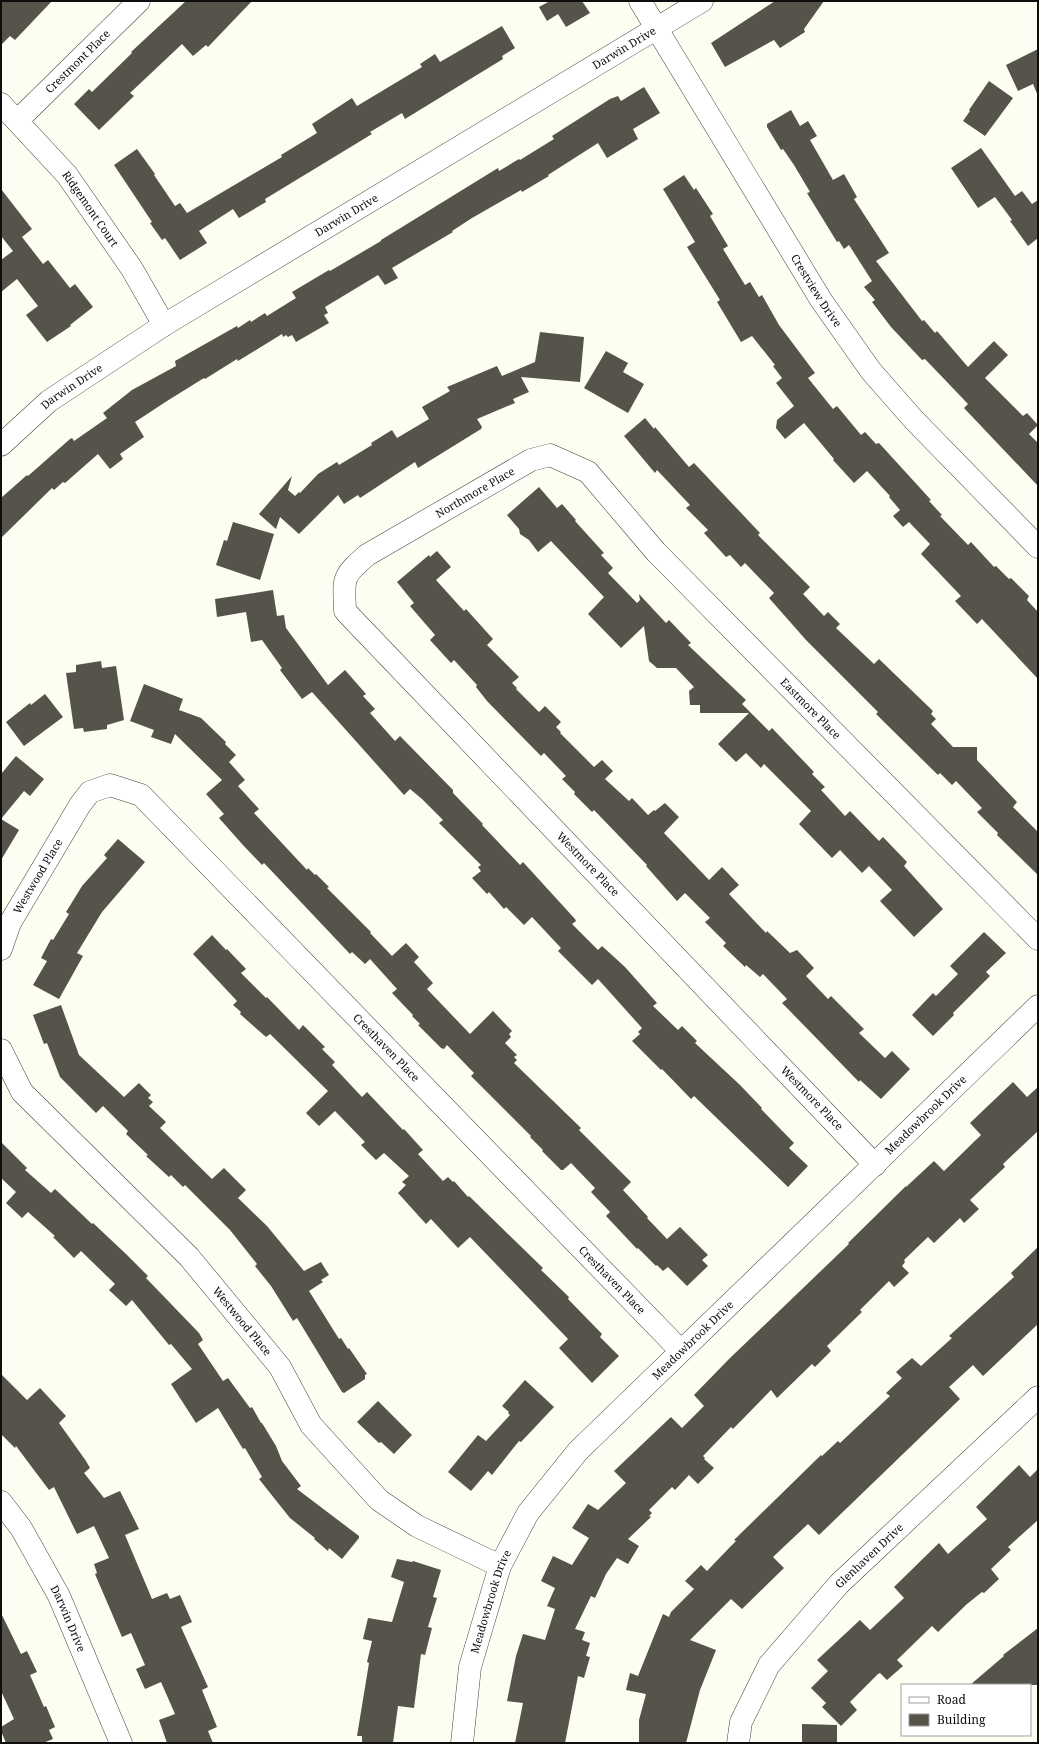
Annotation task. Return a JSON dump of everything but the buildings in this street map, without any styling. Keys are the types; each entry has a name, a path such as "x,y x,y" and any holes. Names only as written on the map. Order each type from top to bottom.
{"street":[{"name":"Crestmont Place","path":"16,121 139,1"},
{"name":"Crestview Drive","path":"640,1 656,30 821,300 871,371 914,420 1038,547"},
{"name":"Darwin Drive","path":"1,444 50,401 164,324 702,1"},
{"name":"Ridgemont Court","path":"1,104 67,175 132,269 164,324"},
{"name":"Northmore Place","path":"367,555 531,460 550,455 588,472"},
{"name":"Eastmore Place","path":"588,472 656,552 1038,939"},
{"name":"Westmore Place","path":"367,555 348,571 344,583 345,611 875,1165"},
{"name":"Cresthaven Place","path":"80,806 90,792 110,785 141,795 681,1351"},
{"name":"Westwood Place","path":"1,949 10,923 80,806"},
{"name":"Meadowbrook Drive","path":"462,1743 470,1667 500,1566 528,1513 578,1452 1038,1006"},
{"name":"Westwood Place","path":"1,1050 22,1092 189,1256 280,1366 311,1425 379,1500 417,1526 500,1566"},
{"name":"Glenhaven Drive","path":"738,1743 741,1722 770,1665 839,1584 1038,1397"},
{"name":"Darwin Drive","path":"1,1502 21,1528 59,1596 121,1743"}]}
